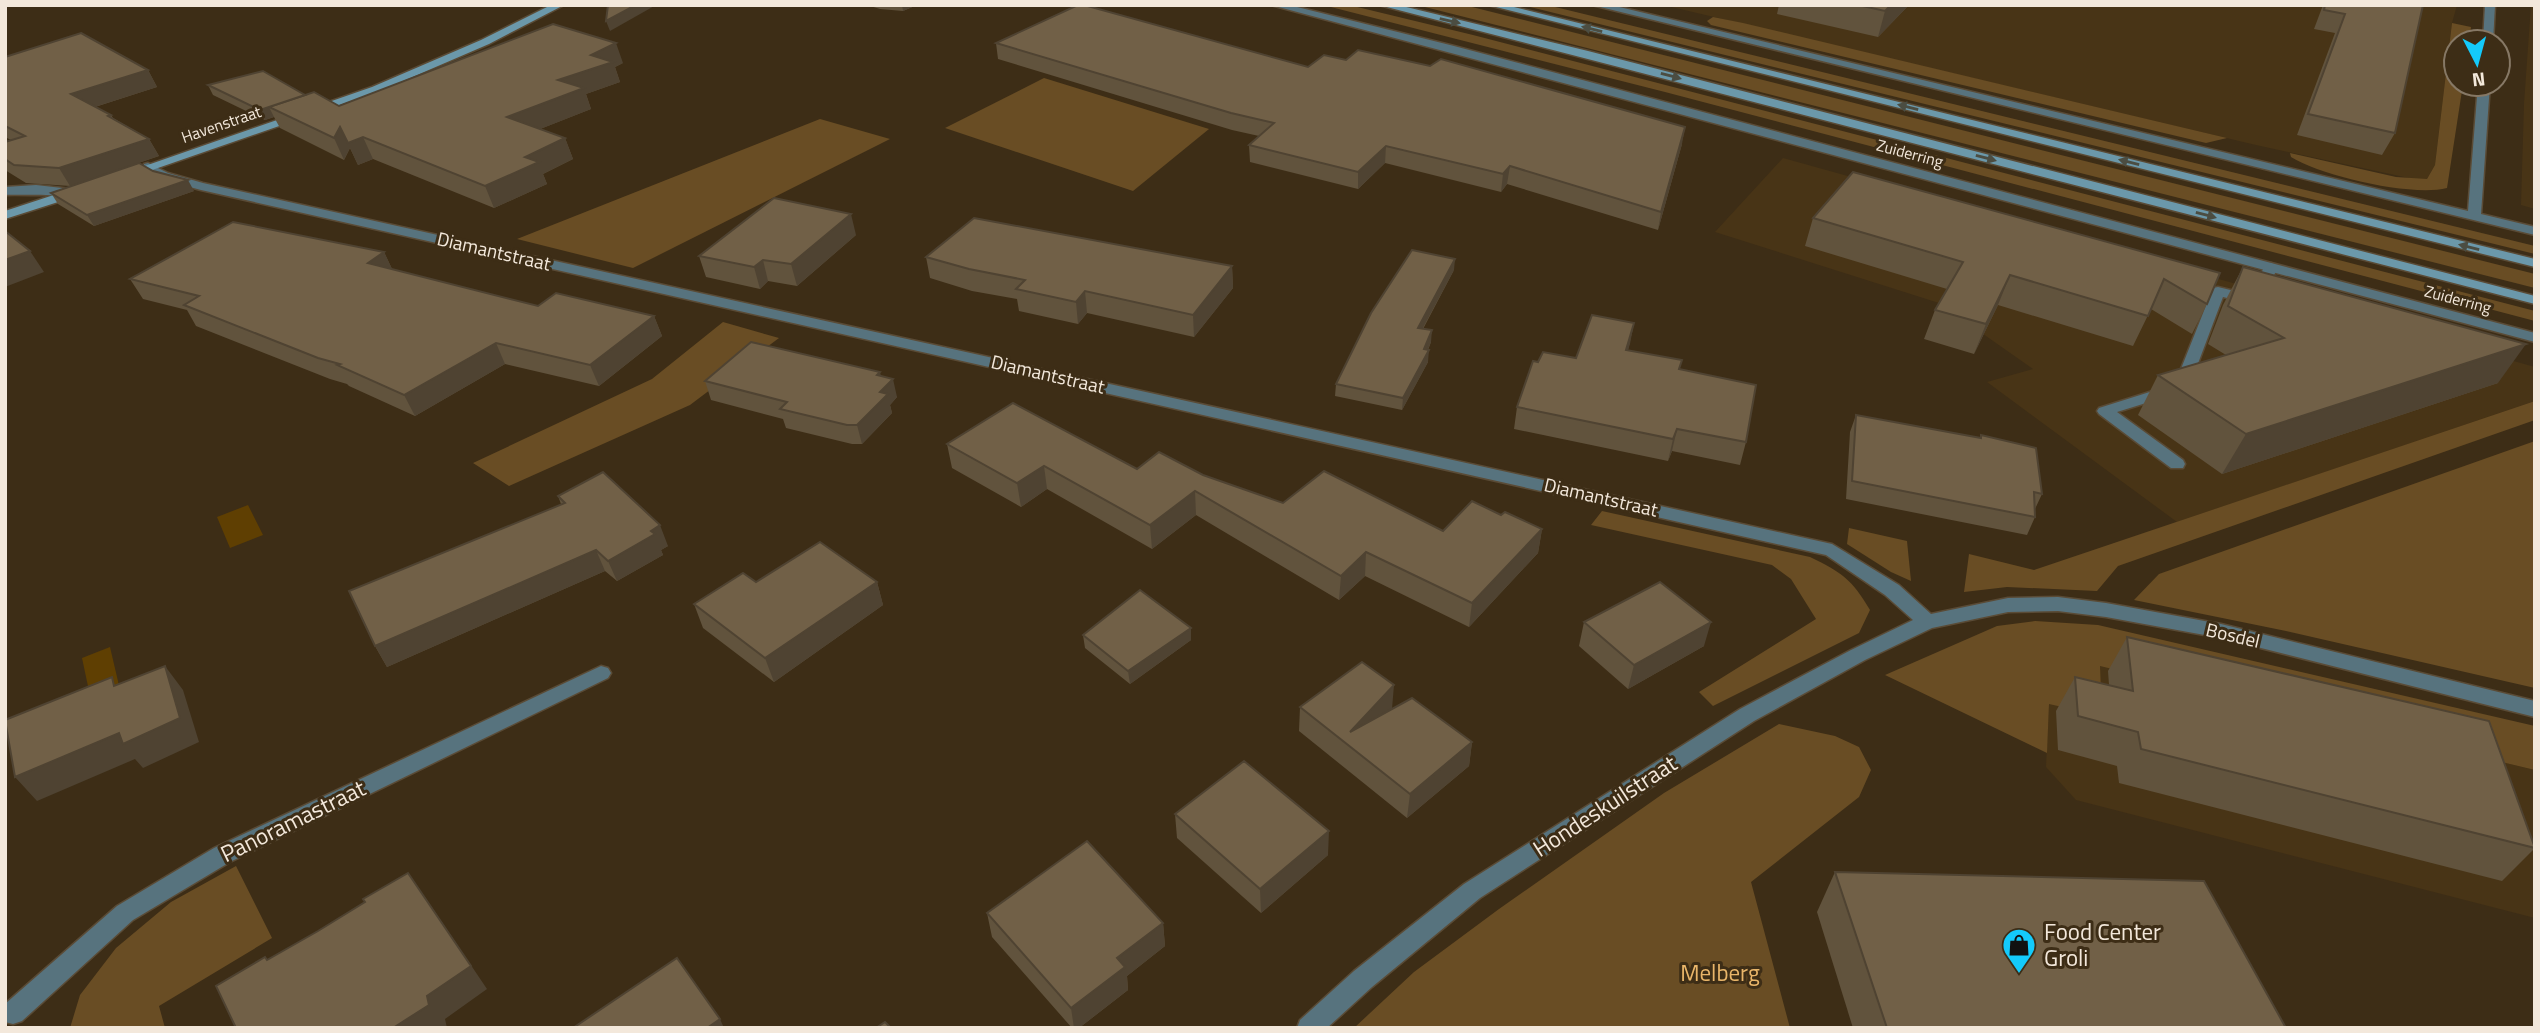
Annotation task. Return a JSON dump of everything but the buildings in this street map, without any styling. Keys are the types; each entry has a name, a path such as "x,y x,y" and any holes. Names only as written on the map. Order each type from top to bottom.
{"main road":[{"name":"Havenstraat","path":"110,180 376,89 485,42 559,5"},
{"name":"Zuiderring","path":"1384,5 1597,57 2535,300"},
{"path":"1493,5 2535,263"},
{"path":"5,215 78,191"}],"street":[{"name":"Zuiderring","path":"1276,5 1463,52 2535,338"},
{"path":"1597,5 2535,231"},
{"path":"2489,28 2490,5"},
{"path":"2474,217 2483,98"},
{"name":"Diamantstraat","path":"148,167 164,176 201,186 1832,550 1892,590 1927,622"},
{"path":"5,191 78,191"},
{"path":"2177,464 2105,411 2182,387 2218,291 2255,301 2271,267"},
{"name":"Bosdel","path":"1927,622 2008,605 2058,604 2106,610 2221,631 2535,709"},
{"name":"Hondeskuilstraat","path":"1309,1028 1363,979 1472,891 1747,715 1838,665 1927,622"},
{"name":"Panoramastraat","path":"13,1019 125,913 222,855 601,673"}],"shaded area":[{"path":"1663,5 2457,5 2451,28 2442,28 2443,98 2435,165 2427,179 2418,180 2256,145"},
{"path":"2531,5 2535,5 2535,209 2521,205"},
{"path":"1783,158 2535,367 2535,401 2177,522 1987,382 2033,369 1939,303 1715,232"},
{"path":"248,505 263,535 230,548 217,517"},
{"path":"110,647 121,694 92,705 82,658"},
{"path":"2099,665 2535,770 2535,918 2076,800 2046,767 2049,704"}],"green space":[{"path":"1323,5 1349,5 1473,35 2535,311 2535,321 1665,92"},
{"path":"1417,5 1464,5 2535,274 2535,288"},
{"path":"1522,5 1547,5 2535,246 2535,254"},
{"path":"1713,17 2227,138 2206,143 1711,25 1707,21"},
{"path":"2452,23 2471,27 2471,28 2451,28"},
{"path":"1044,78 1209,129 1133,191 945,128"},
{"path":"2443,98 2461,98 2447,188 2412,190 2344,178 2305,164 2291,157 2290,153 2396,177 2427,179 2435,165"},
{"path":"820,119 890,139 633,268 517,239"},
{"path":"723,322 779,338 690,405 509,486 473,463 652,379"},
{"path":"2535,401 2535,420 2118,566 2097,591 2007,587 1964,592 1969,554 2034,570"},
{"path":"2535,441 2535,688 2286,631 2134,600 2159,574"},
{"path":"1602,511 1810,557 1845,577 1870,610 1859,633 1713,706 1699,692 1816,619 1791,579 1772,565 1591,525"},
{"path":"1849,528 1907,541 1911,581 1891,572 1847,544"},
{"path":"2035,621 2098,625 2535,726 2535,770 2100,666 2102,716 2049,704 2047,753 1885,675 1997,626"},
{"name":"Melberg","path":"1779,724 1835,736 1859,747 1871,770 1859,797 1751,882 1790,1028 1354,1028 1414,972 1499,909 1664,793"},
{"path":"236,866 272,938 159,1006 165,1028 70,1028 80,995 116,948 171,902"}],"place":[{"name":"Food Center Groli","path":"2019,975"}]}
